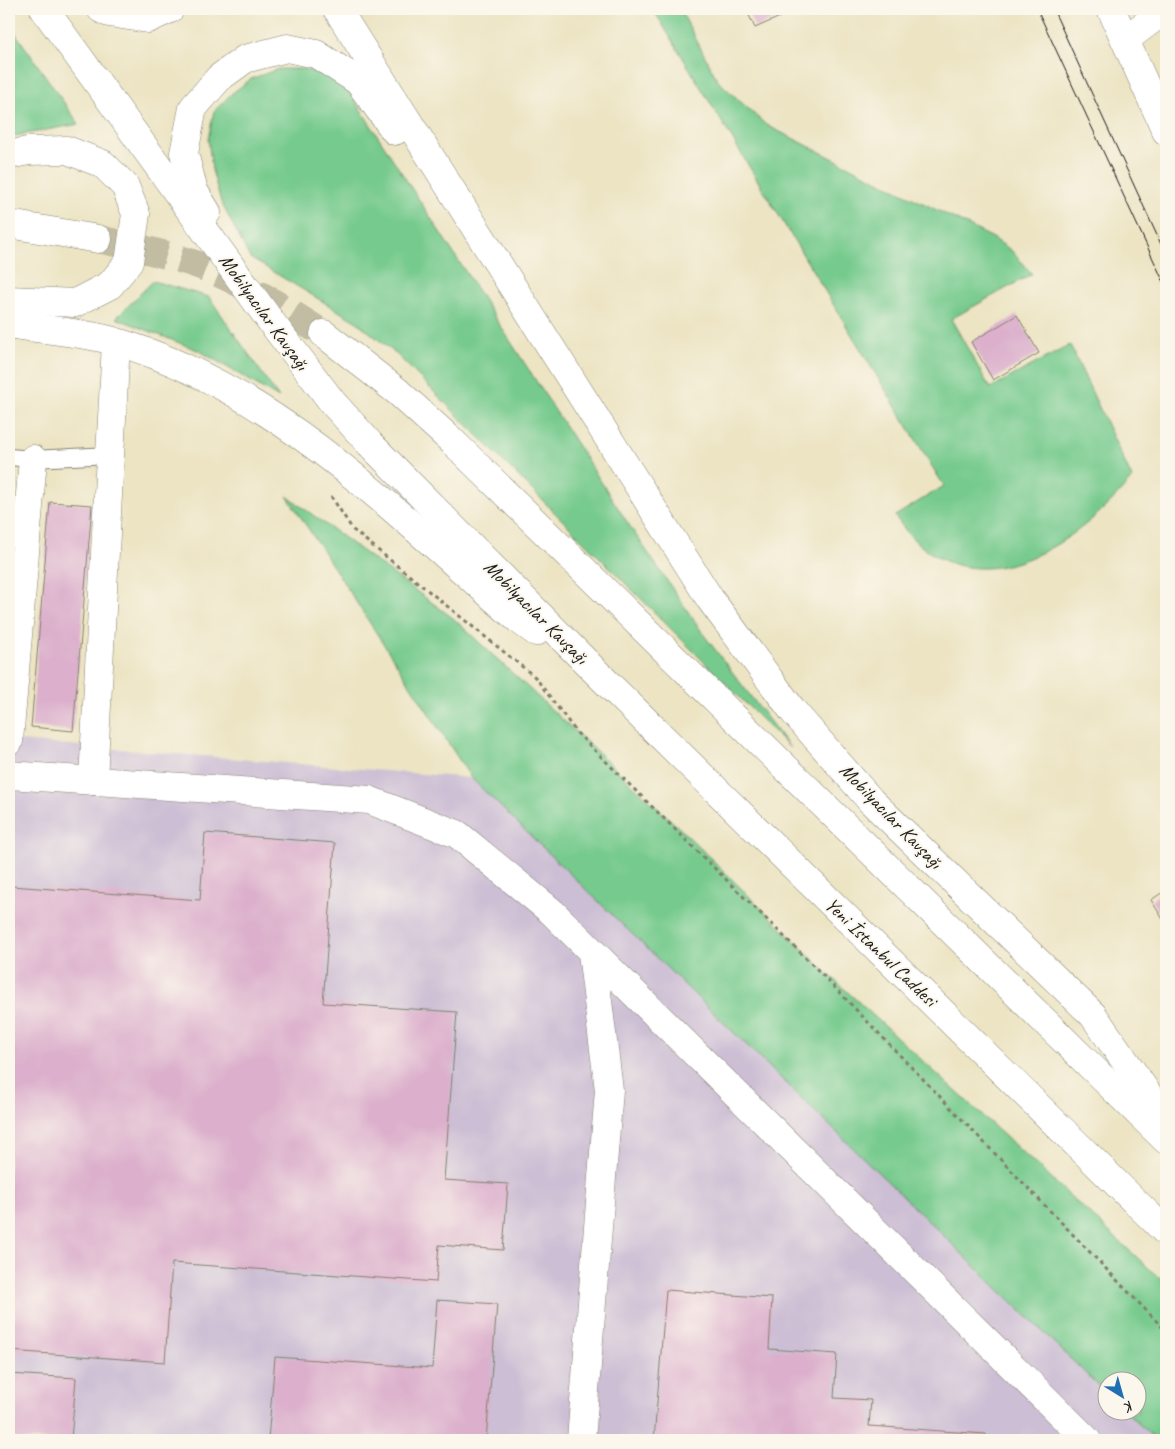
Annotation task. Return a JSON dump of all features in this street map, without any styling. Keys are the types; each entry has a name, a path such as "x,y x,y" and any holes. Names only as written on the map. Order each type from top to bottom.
{"main road":[{"name":"Mobilyacılar Kavşağı","path":"44,9 272,323 333,403 370,444 596,672"},
{"path":"101,9 109,13 148,19 170,9"},
{"name":"Mobilyacılar Kavşağı","path":"337,9 481,233 710,599 794,711 871,801 1093,1015 1166,1120"},
{"path":"1111,9 1166,131"},
{"path":"1126,39 1166,9"},
{"path":"272,323 194,191 184,153 193,108 218,78 245,59 287,48 316,54 358,81 415,158 481,233"},
{"path":"9,155 28,151 67,150 103,164 125,186 136,214 129,262 110,285 75,303 9,300"},
{"path":"9,224 98,239"},
{"name":"Mobilyacılar Kavşağı","path":"9,324 116,342 191,370 256,404 317,445 519,620 596,672"},
{"name":"Mobilyacılar Kavşağı","path":"324,334 398,392 453,442 1166,1140"},
{"path":"93,781 116,342"},
{"path":"9,741 21,458"},
{"name":"Yeni İstanbul Caddesi","path":"596,672 1166,1232"},
{"path":"9,776 369,800 457,834 552,912 1087,1440"},
{"path":"581,1440 609,1090 592,953"}],"lane":[{"path":"21,458 110,456"}],"path":[{"path":"328,490 339,512 353,530 534,677 577,733 811,963 1166,1332"}],"shaded area":[{"path":"9,740 471,778 1098,1385 1098,1422 1137,1422 1156,1440 9,1440"}],"green space":[{"path":"653,9 680,9 718,81 766,125 993,238 1012,251 1032,274 951,319 990,388 1070,345 1132,478 1114,499 1092,519 1067,538 1040,553 1012,564 984,568 956,565 929,552 910,536 895,516 944,486"},
{"path":"9,24 79,124 9,137"},
{"path":"278,69 305,69 335,78 352,96 629,525 704,635 790,748 396,354 357,322 250,258 221,202 212,170 208,139 214,111 231,94 251,79"},
{"path":"153,281 209,297 279,398 200,351 116,318"},
{"path":"287,496 453,618 690,838 827,973 1166,1284 1166,1440 1156,1440 1137,1422 1148,1422 1148,1372 1098,1372 1098,1385 471,778"}],"building":[{"path":"746,9 798,9 755,28"},
{"path":"1017,315 1039,353 993,380 971,342"},
{"path":"50,502 92,505 73,731 31,727"},
{"path":"205,833 335,843 323,1003 457,1012 444,1180 508,1184 503,1250 439,1245 436,1282 172,1263 165,1362 9,1351 9,916 11,886 200,900"},
{"path":"1166,890 1166,924 1151,900"},
{"path":"666,1290 772,1298 769,1349 837,1354 834,1398 871,1400 869,1426 986,1434 985,1440 654,1440"},
{"path":"437,1300 497,1304 486,1440 268,1440 275,1357 432,1368"},
{"path":"9,1374 76,1378 71,1440 9,1440"}],"tunnel":[{"path":"98,239 159,253 212,270 261,295 324,334"}],"tram line":[{"path":"1037,9 1166,287"},
{"path":"1053,9 1166,255"}]}
